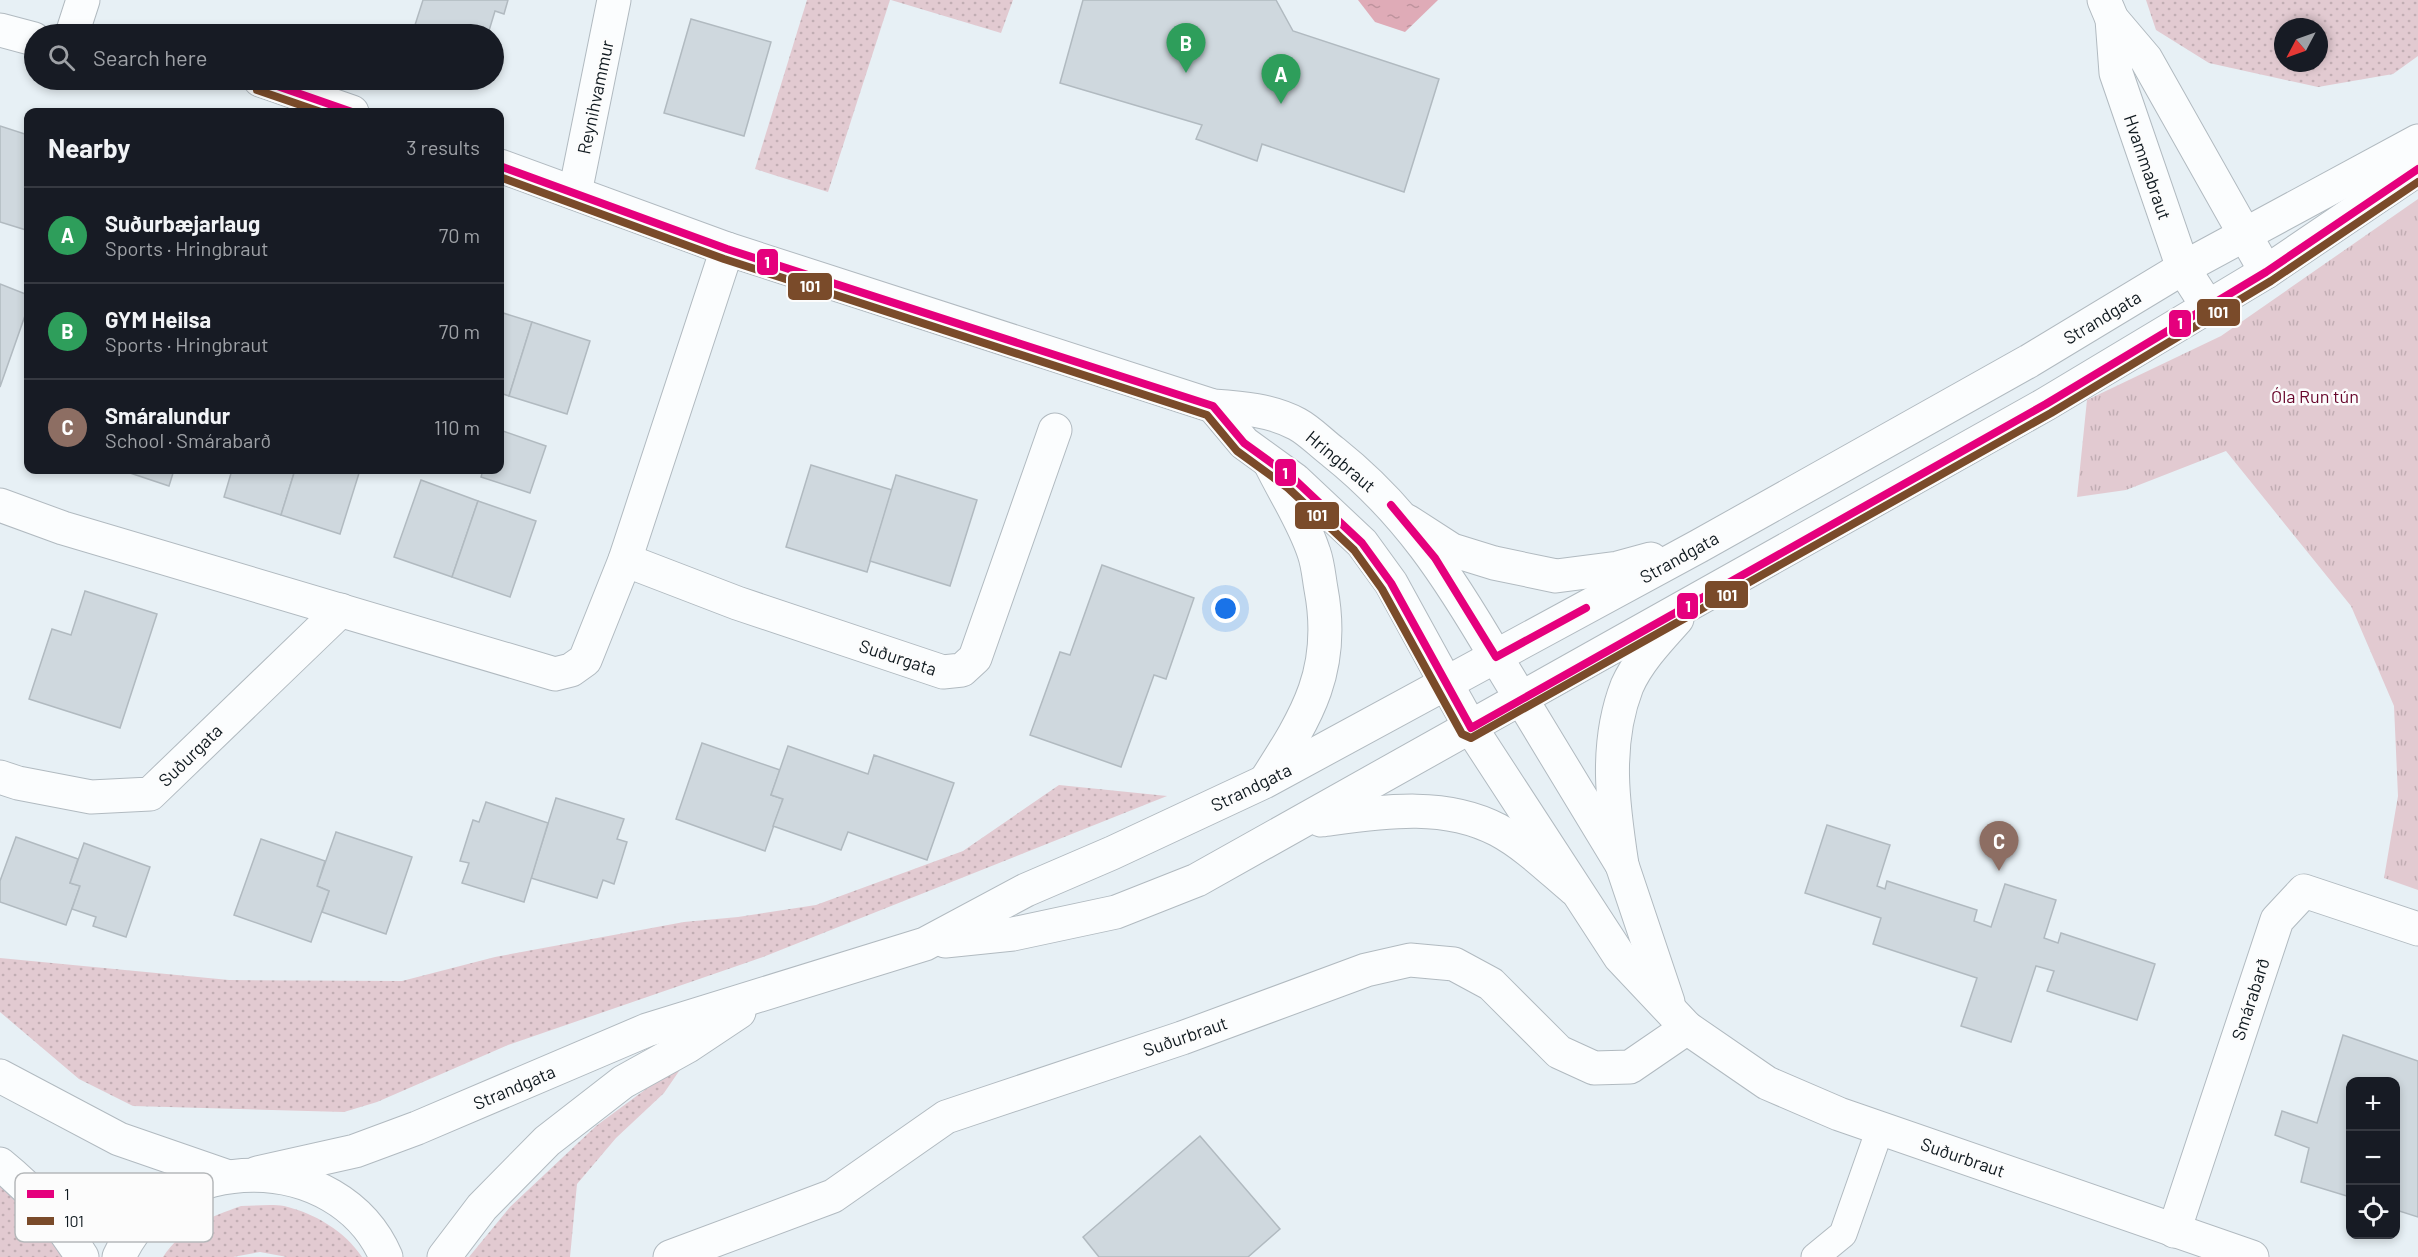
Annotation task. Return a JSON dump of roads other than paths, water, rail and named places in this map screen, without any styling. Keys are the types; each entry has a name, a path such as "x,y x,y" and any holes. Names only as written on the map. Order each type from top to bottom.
{"street":[{"path":"75,24 83,0"},
{"name":"Reynihvammur","path":"575,193 614,0"},
{"name":"Hvammabraut","path":"2108,10 2146,59 2266,272"},
{"name":"Hvammabraut","path":"2108,10 2115,73 2183,268 2208,307"},
{"path":"0,30 24,36"},
{"path":"289,90 340,108"},
{"name":"Strandgata","path":"213,1183 355,1151 417,1128 646,1030 925,944 1026,890 1112,854 1264,782 1447,685 2029,361 2245,233 2418,141"},
{"name":"Hringbraut","path":"504,167 727,249 1213,406 1253,409 1297,424 1354,469 1407,521 1457,591 1496,657"},
{"name":"Strandgata","path":"925,944 1013,934 1116,912 1197,880 1522,700 1693,601 2046,404 2266,272 2418,169"},
{"path":"0,505 63,528 555,674 571,670 585,660 626,560 727,249"},
{"path":"1213,406 1244,443 1295,480 1362,543 1391,583 1447,685"},
{"name":"Suðurgata","path":"626,560 737,603 943,672 962,670 975,658 1055,430"},
{"path":"1264,782 1295,736 1314,697 1324,659 1327,620 1314,553 1270,463"},
{"path":"1407,521 1452,550 1494,563 1556,576 1618,568 1699,546"},
{"path":"1622,865 1612,798 1612,760 1628,686 1651,649 1693,601"},
{"name":"Suðurgata","path":"0,777 18,783 91,797 150,794 341,610"},
{"path":"1496,657 1622,865 1679,1018"},
{"name":"Suðurbraut","path":"1447,685 1471,728 1620,957 1679,1018 1767,1083 1880,1129 2253,1257"},
{"path":"1302,823 1394,812 1451,813 1473,819 1506,836 1574,889"},
{"name":"Smárabarð","path":"2174,1231 2277,920 2304,891 2418,929"},
{"name":"Suðurbraut","path":"670,1257 833,1196 946,1117 1182,1038 1366,970 1410,960 1454,964 1491,984 1559,1052 1594,1068 1630,1067 1679,1018"},
{"name":"Strandgata","path":"444,1257 482,1208 547,1141 623,1082 688,1046 768,993"},
{"path":"0,1076 119,1139 241,1175 304,1182 347,1206 380,1242 386,1257"},
{"path":"0,1164 15,1176"},
{"path":"73,1242 82,1257"},
{"name":"Strandgata","path":"119,1257 130,1242"}],"lane":[{"path":"1815,1257 1843,1234 1880,1129"}],"water":[{"path":"1358,0 1438,0 1405,32 1375,22"}],"place":[{"name":"GYM Heilsa","path":"1186,73"},
{"name":"Suðurbæjarlaug","path":"1281,104"},
{"name":"Smáralundur","path":"1999,871"}],"park label":[{"name":"Óla Run tún","path":"2315,396"}]}
